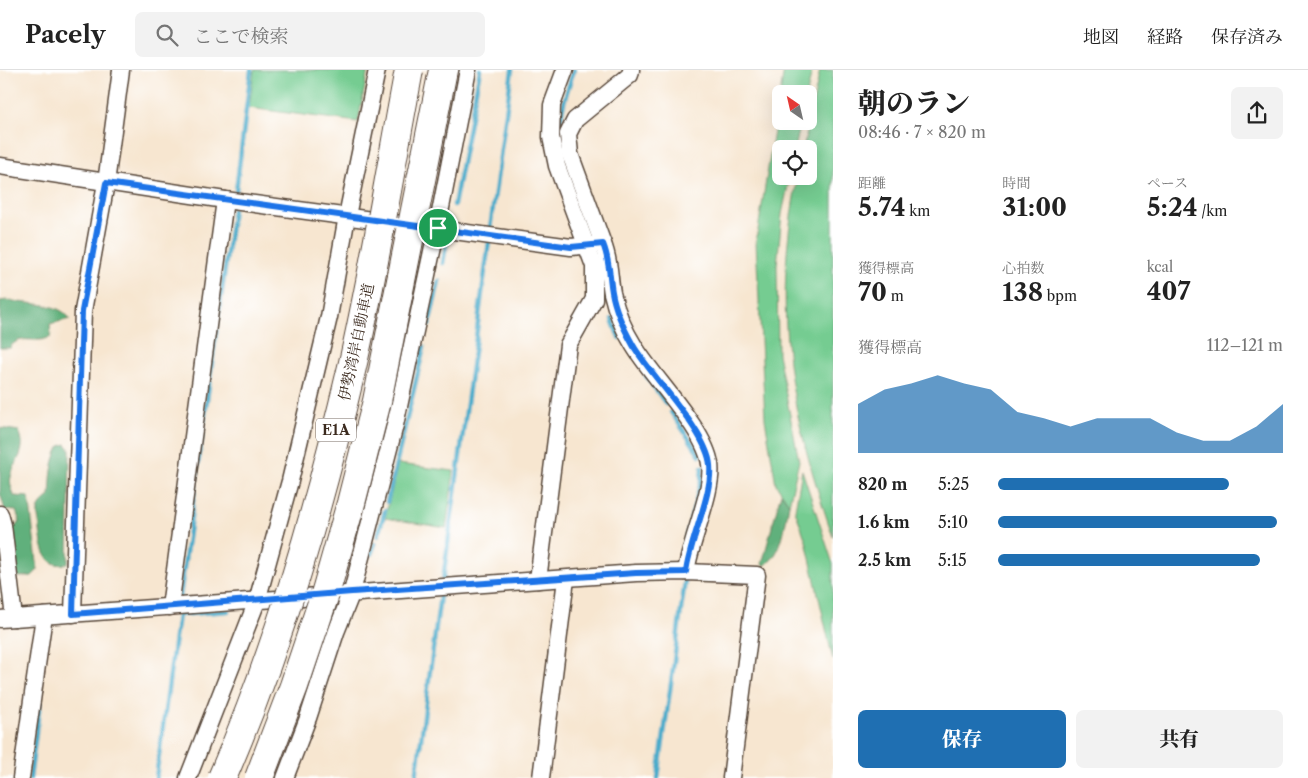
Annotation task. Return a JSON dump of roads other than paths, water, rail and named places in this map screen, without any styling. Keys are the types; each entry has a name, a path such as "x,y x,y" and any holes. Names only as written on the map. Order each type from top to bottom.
{"highway":[{"name":"伊勢湾岸自動車道","path":"222,778 293,587 324,478 352,366 409,70"},
{"name":"E1A","path":"259,778 294,686 326,590 351,503 377,401 443,70"}],"street":[{"path":"73,614 82,311 106,183 121,70"},
{"path":"188,778 257,601 290,481 330,317 347,216 377,70"},
{"path":"285,778 352,592 394,425 438,228 468,70"},
{"path":"565,70 552,105 551,137 557,166 596,246 608,256 612,292 621,320 634,346 704,443 710,464 709,484 689,551 686,572"},
{"path":"538,580 568,345 594,299 596,246 570,154 568,134 575,120 630,75 632,70"},
{"path":"0,166 225,200 571,247 596,246"},
{"path":"170,608 225,200"},
{"path":"0,514 3,525 7,619 170,608 352,592 636,573 686,572 757,576 731,778"},
{"path":"541,778 566,579"},
{"path":"21,778 44,616"}],"waterway":[{"path":"236,191 251,70"},
{"path":"454,205 480,70"},
{"path":"490,229 512,70"},
{"path":"561,149 561,119 574,70"},
{"path":"180,597 233,210"},
{"path":"443,263 447,240"},
{"path":"443,580 489,242"},
{"path":"429,325 439,281"},
{"path":"612,319 619,338"},
{"path":"387,502 424,347"},
{"path":"646,376 666,404"},
{"path":"671,412 700,455"},
{"path":"682,551 701,482 702,467"},
{"path":"378,536 385,510"},
{"path":"371,554 375,544"},
{"path":"658,778 685,581"},
{"path":"416,778 440,596"},
{"path":"156,778 178,615 228,611"},
{"path":"30,778 40,703"}]}
